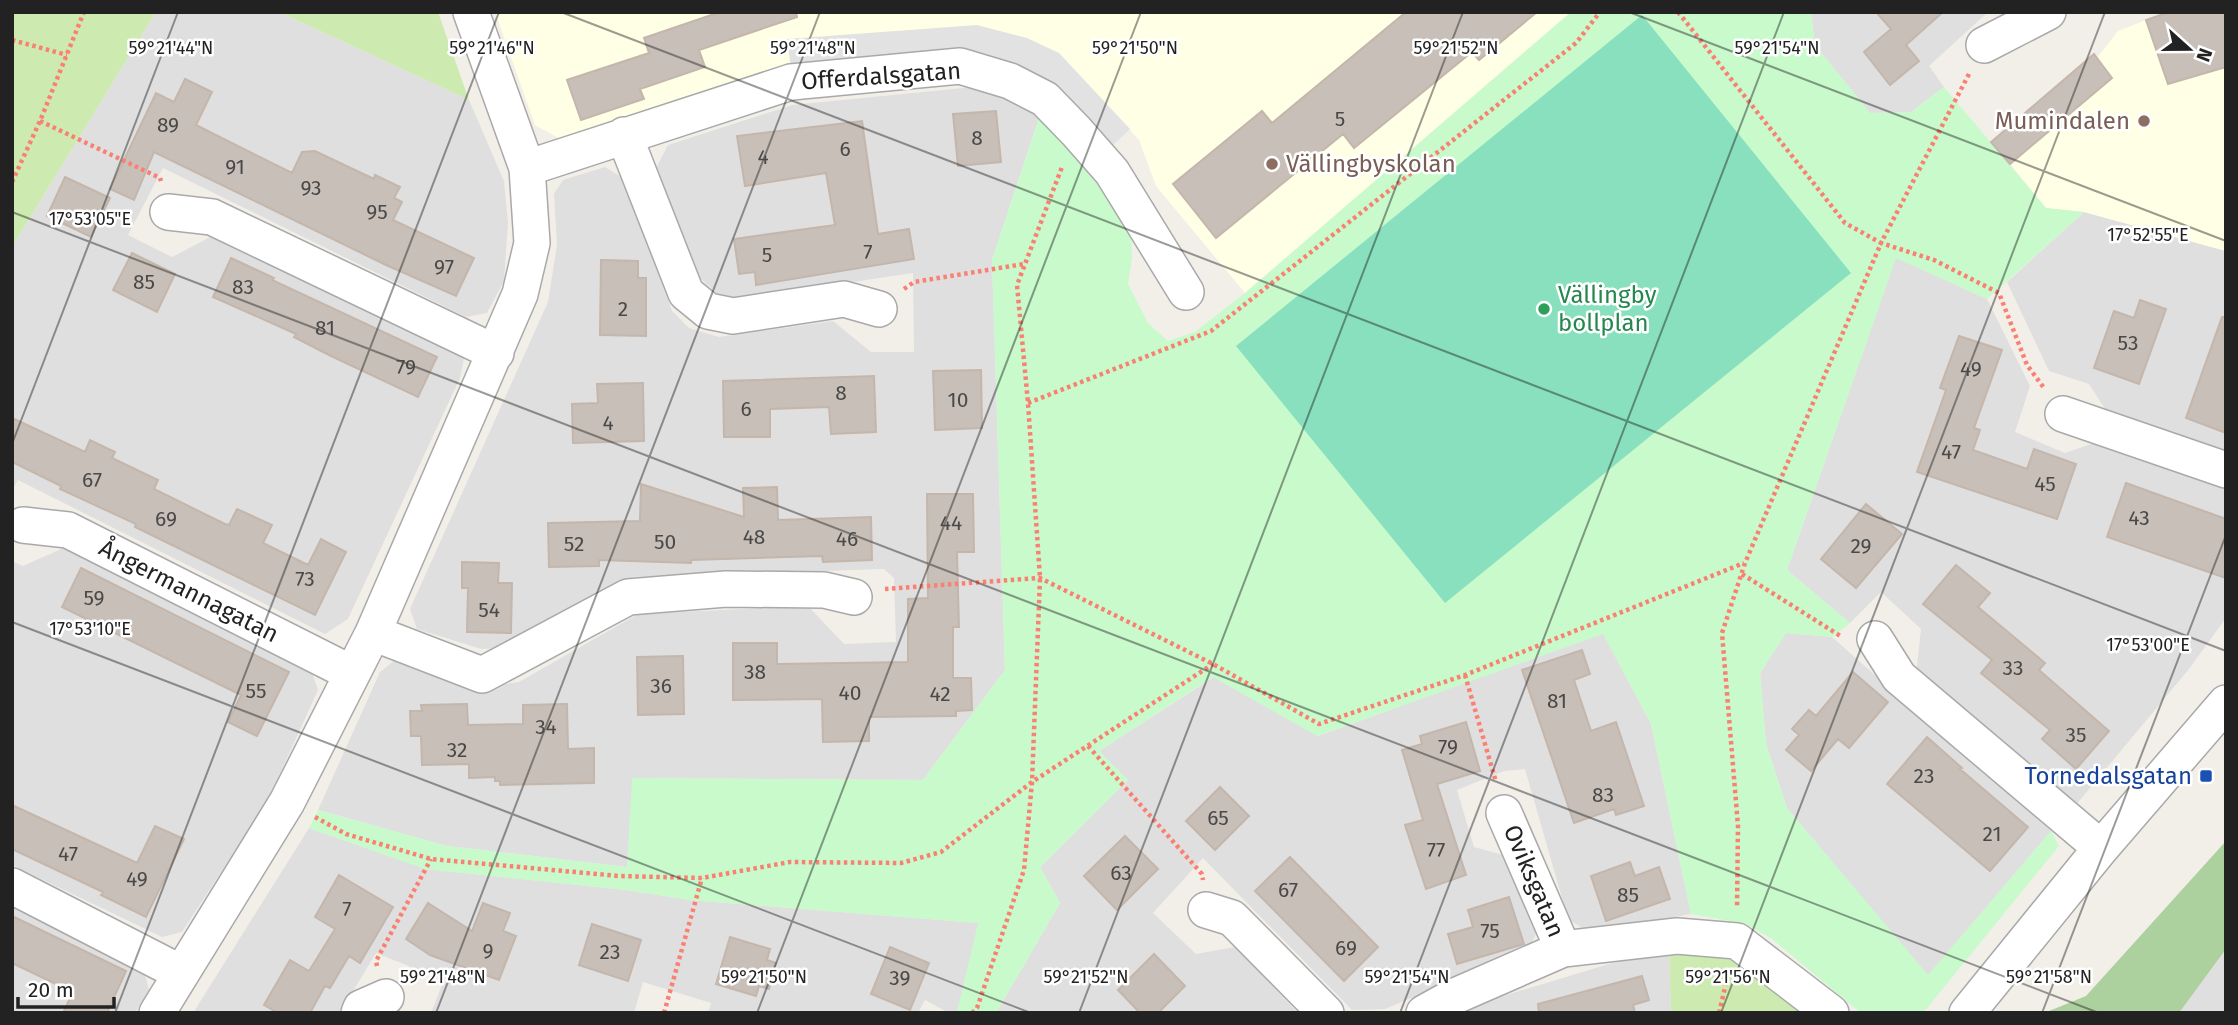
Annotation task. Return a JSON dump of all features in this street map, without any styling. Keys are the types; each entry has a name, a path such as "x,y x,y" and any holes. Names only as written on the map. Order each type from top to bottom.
{"street":[{"path":"157,1013 287,802 373,633 520,295 532,243 527,168 471,12"},
{"path":"1984,45 2048,12"},
{"name":"Offerdalsgatan","path":"527,168 791,82 960,66 1010,81 1045,99 1112,172 1186,292"},
{"path":"624,135 686,293 708,311 733,316 844,299 879,309"},
{"path":"167,212 212,217 496,353"},
{"path":"2063,415 2226,470"},
{"name":"Ångermannagatan","path":"23,524 68,530 351,673"},
{"path":"373,633 482,675 628,597 726,589 824,590 854,597"},
{"path":"1875,639 1899,677 2102,848"},
{"path":"1967,1013 2102,848 2226,703"},
{"name":"Oviksgatan","path":"1504,813 1563,949"},
{"path":"12,886 181,973"},
{"path":"1206,910 1231,918 1326,1013"},
{"name":"Oviksgatan","path":"1424,1013 1453,997 1563,949 1677,936 1737,941"},
{"path":"1737,941 1831,1013"}],"path":[{"path":"12,182 84,12"},
{"path":"1028,403 1211,331 1576,43 1600,12"},
{"path":"1678,12 1845,223 1881,243 1934,260 1999,293 2027,365 2063,415"},
{"path":"12,40 67,55"},
{"path":"1737,941 1738,826 1723,633 1745,563 1881,243 1984,45"},
{"path":"40,121 160,178 167,212"},
{"path":"972,1013 977,1008 1024,870 1032,782 1040,578 1017,285 1076,131"},
{"path":"879,309 914,282 1025,264"},
{"path":"854,597 889,588 1040,578 1213,664 1319,724 1465,676 1745,563"},
{"path":"1742,574 1845,639 1875,639"},
{"path":"287,802 346,834 431,859 619,876 702,878 790,862 901,863 941,852 1032,782 1213,664"},
{"path":"1465,676 1504,813"},
{"path":"1088,746 1202,873 1206,910"},
{"path":"372,1005 376,961 431,859"},
{"path":"664,1013 702,878"}],"shaded area":[{"path":"156,12 279,12 469,100 504,181 508,223 504,281 487,313 466,317 163,168 128,235 172,257 216,234 464,358 460,378 348,619 325,634 18,480 12,490 12,247"},
{"name":"Vällingbyskolan","path":"495,12 1571,12 1245,293 1156,186 1139,140 1059,53 788,39 791,68 564,141 535,125"},
{"path":"1811,12 1988,12 1929,66 1944,87 1911,112 1870,113 1815,45"},
{"name":"Mumindalen","path":"2226,12 2226,251 2084,212 2046,208 2010,164 2112,79 2097,58 2118,31 2146,20"},
{"path":"977,25 1027,38 1059,53 1130,129 1110,148 1050,87 791,68 787,39"},
{"path":"973,87 1013,99 1040,115 992,260 1005,670 923,780 633,778 627,867 447,846 318,810 380,672 395,660 490,686 519,682 638,614 808,606 844,644 896,642 894,578 884,569 633,577 509,648 481,649 417,629 410,609 548,302 557,245 554,194 563,180 605,167 623,178 672,311 689,328 719,337 833,321 871,352 914,352 913,273 739,299 718,294 695,274 656,168 668,145 792,105"},
{"path":"2084,212 2226,251 2226,450 2107,412 2089,384 2049,371 2007,282"},
{"path":"1896,257 1987,299 2030,386 2015,432 2065,453 2097,442 2226,489 2226,618 2189,669 2075,806 1916,675 1921,629 1881,592 1850,623 1787,570"},
{"path":"68,546 309,664 318,690 268,800 182,932 162,937 12,865 12,561 23,566"},
{"path":"1603,633 1651,724 1691,914 1590,933 1568,919 1525,769 1504,771 1457,790 1474,847 1518,859 1536,934 1529,948 1385,1009 1352,1010 1203,858 1153,913 1196,954 1235,947 1298,1013 996,1013 1060,903 1040,867 1128,780 1099,751 1214,677 1318,736"},
{"path":"1786,633 1832,637 2051,831 1928,976 1787,808 1766,744 1760,673"},
{"path":"309,828 426,869 626,890 690,900 979,923 957,1013 949,1013 925,1000 918,1013 708,1013 711,1003 643,982 634,1013 431,1013 444,980 376,953 340,1013 193,1013"},
{"path":"12,903 143,966 149,990 135,1013 12,1013"},
{"path":"1669,949 1671,1013 1454,1013 1609,964"},
{"path":"2226,949 2226,1013 2179,1013"}],"green space":[{"path":"12,12 156,12 12,247"},
{"path":"279,12 438,12 469,100"},
{"path":"1571,12 1811,12 1815,45 1870,113 1911,112 1944,87 2046,208 2084,212 1987,299 1896,258 1787,570 1850,623 1832,637 1786,633 1760,673 1766,744 1787,808 1928,975 2051,831 2059,846 1923,1013 1861,1013 1772,939 1746,924 1691,914 1651,724 1603,634 1317,736 1213,677 1099,751 1128,780 1040,867 1060,903 996,1013 957,1013 978,923 690,900 626,890 425,869 309,828 318,810 447,846 627,867 632,778 923,780 1005,670 992,260 1040,115 1131,225 1132,258 1128,284 1148,323 1168,341 1195,332 1245,293"},
{"name":"Vällingby bollplan","path":"1642,15 1851,273 1445,603 1236,346"},
{"path":"2226,841 2226,949 2179,1013 2044,1013 2086,996"},
{"path":"1669,949 1721,954 1753,969 1805,1013 1671,1013"}],"building":[{"path":"720,12 796,12 797,17 699,50 705,67 640,89 644,99 581,120 567,80 649,53 644,38"},
{"path":"1406,12 1537,12 1479,60 1472,52 1354,148 1343,134 1216,238 1173,184 1262,111 1272,123"},
{"path":"1876,12 1943,12 1906,45 1919,61 1890,85 1864,52 1891,29"},
{"path":"2169,12 2226,12 2226,67 2168,84 2146,20"},
{"path":"2094,54 2112,78 2010,164 1991,142"},
{"path":"185,79 212,92 196,125 292,173 302,152 315,151 374,179 375,175 400,187 394,198 402,202 393,220 474,258 456,296 386,265 154,152 134,200 110,189 156,93 174,102"},
{"path":"996,111 1001,162 958,166 953,114"},
{"path":"862,121 878,234 909,229 914,259 756,285 755,272 739,274 734,239 835,225 826,173 745,186 737,136"},
{"path":"65,177 110,198 91,237 47,216"},
{"path":"132,253 175,274 157,312 113,290"},
{"path":"231,258 437,357 418,397 294,337 296,334 213,297"},
{"path":"601,260 638,261 638,278 646,278 646,336 600,335"},
{"path":"2140,300 2166,309 2139,384 2094,368 2114,311 2134,318"},
{"path":"2222,317 2226,317 2226,433 2186,418"},
{"path":"1959,336 2002,350 1974,428 1980,430 1973,450 2027,469 2034,449 2076,464 2057,519 1917,472 1946,390 1940,388"},
{"path":"981,370 982,428 935,430 933,371"},
{"path":"874,376 876,432 831,434 829,407 770,409 770,437 724,437 723,381"},
{"path":"643,383 644,441 573,443 572,404 598,403 597,384"},
{"path":"12,418 85,452 90,440 115,452 112,458 158,480 154,489 225,524 229,525 237,509 272,525 263,543 308,565 321,539 346,552 315,615 135,527 136,524 60,489 61,486 12,462"},
{"path":"2126,483 2226,519 2226,578 2107,537"},
{"path":"641,484 744,517 743,488 777,487 778,520 871,517 872,560 823,562 822,556 691,560 691,563 599,560 599,566 549,567 548,523 640,521"},
{"path":"927,494 973,494 974,552 957,552 959,627 953,627 953,678 971,678 972,710 956,711 956,716 869,717 869,741 823,742 822,699 733,700 733,643 777,643 777,664 908,662 908,599 928,598"},
{"path":"1866,504 1902,534 1856,588 1821,559"},
{"path":"462,562 499,563 498,583 512,583 511,633 467,632 468,588 462,588"},
{"path":"1956,565 1990,593 1978,607 2045,663 2039,670 2109,731 2076,769 2042,739 2050,730 1981,673 1992,660 1923,604"},
{"path":"81,568 289,672 257,736 228,722 241,695 62,607"},
{"path":"1582,650 1590,674 1574,680 1591,731 1616,722 1644,806 1616,815 1614,809 1574,823 1522,670"},
{"path":"683,656 684,714 638,715 637,657"},
{"path":"1853,672 1888,702 1849,748 1838,739 1811,771 1786,750 1799,735 1792,729 1809,710 1816,716"},
{"path":"467,704 468,725 523,724 523,705 567,704 568,749 594,748 594,783 500,785 500,781 495,781 495,777 469,778 469,764 422,765 421,736 411,736 410,711 422,711 421,705"},
{"path":"1466,722 1480,771 1437,784 1466,875 1426,889 1405,825 1423,820 1402,750 1422,744 1420,736"},
{"path":"1927,737 2028,827 1990,871 1887,784"},
{"path":"1220,787 1249,816 1215,850 1186,821"},
{"path":"12,805 137,863 155,826 184,839 146,917 101,895 103,892 12,849"},
{"path":"1125,836 1158,869 1117,910 1084,876"},
{"path":"1290,857 1378,947 1344,981 1255,891"},
{"path":"1630,862 1635,876 1659,867 1670,899 1606,921 1591,876"},
{"path":"339,875 393,907 360,963 349,956 330,988 325,986 310,1013 278,1013 264,1005 290,960 309,971 335,929 315,917"},
{"path":"1509,897 1524,944 1457,964 1448,934 1473,927 1468,910"},
{"path":"428,903 472,931 483,903 510,913 503,931 516,936 499,980 430,955 406,939"},
{"path":"12,916 126,971 107,1013 63,1013 73,992 12,963"},
{"path":"592,924 641,940 628,981 579,965"},
{"path":"730,937 770,949 767,960 776,963 769,989 759,986 756,996 716,984"},
{"path":"890,947 929,963 910,1010 871,994"},
{"path":"1154,954 1185,986 1158,1013 1140,1013 1118,990"},
{"path":"1642,976 1649,1000 1633,1005 1635,1013 1539,1013 1538,1004"}],"place":[{"name":"Mumindalen","path":"2144,121"},
{"name":"Vällingbyskolan","path":"1272,164"},
{"name":"Vällingby bollplan","path":"1544,309"},
{"name":"Tornedalsgatan","path":"2206,776"}]}
